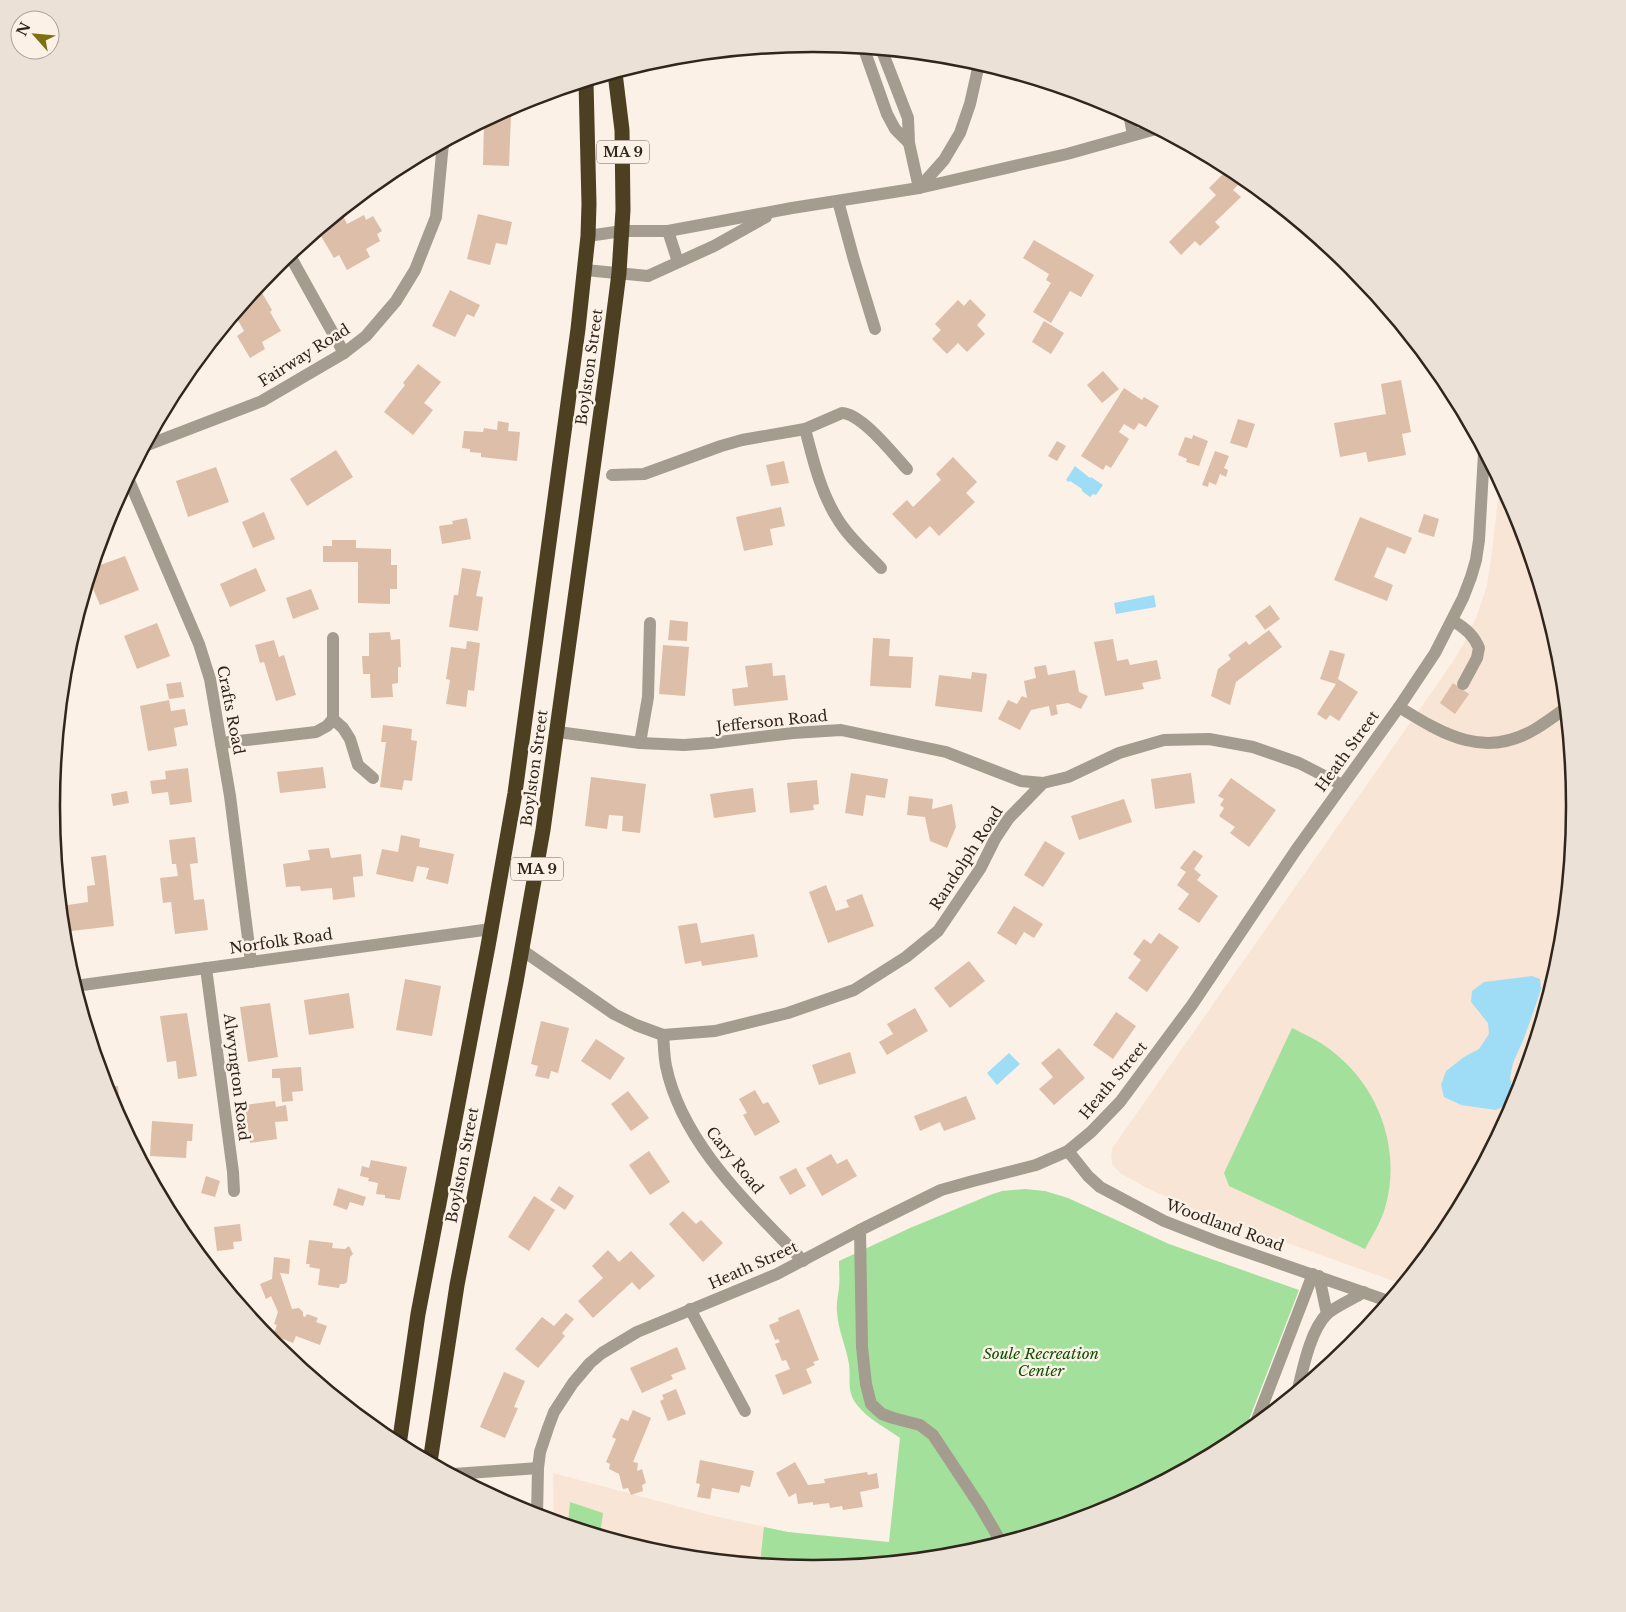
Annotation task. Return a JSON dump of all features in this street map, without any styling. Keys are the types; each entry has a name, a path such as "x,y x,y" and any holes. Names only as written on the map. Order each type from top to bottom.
{"highway":[{"name":"Boylston Street","path":"431,1456 458,1276 522,950 558,732 622,231 624,188 616,78"},
{"name":"Boylston Street","path":"400,1437 419,1307 491,929 516,785 585,270 589,194 586,87"}],"street":[{"path":"866,54 894,129 909,143"},
{"path":"884,56 908,118 909,143 919,188"},
{"path":"919,188 944,160 960,132 970,104 977,71"},
{"path":"1130,123 1133,136"},
{"path":"588,236 622,231 668,231 919,188 1068,154 1148,131"},
{"name":"Fairway Road","path":"153,443 262,401 344,353 366,336 396,301 415,270 436,217 442,150"},
{"path":"838,201 875,329"},
{"path":"585,270 648,276 714,246 775,212"},
{"path":"668,231 678,262"},
{"path":"293,261 344,353"},
{"path":"612,475 644,474 742,440 805,429 818,425 836,415 849,414 860,420 907,469"},
{"path":"805,429 817,475 836,517 845,530 881,568"},
{"name":"Heath Street","path":"537,1507 538,1468 544,1439 554,1412 573,1383 602,1353 625,1338 802,1261 941,1190 1036,1165 1068,1152 1091,1132 1120,1102 1192,1006 1296,850 1399,707 1435,653 1453,621 1469,583 1476,560 1483,462"},
{"name":"Crafts Road","path":"131,486 199,644 210,679 230,796 251,962"},
{"path":"1453,621 1467,630 1475,639 1479,648 1477,658 1462,684"},
{"path":"640,743 648,697 650,623"},
{"path":"221,743 316,732 327,726 333,720 333,638"},
{"path":"1399,707 1445,734 1470,742 1488,744 1513,740 1525,735 1560,712"},
{"path":"333,720 343,728 350,739 358,765 373,778"},
{"name":"Jefferson Road","path":"558,732 660,745 711,743 792,733 841,730 946,752 1021,781 1043,783"},
{"path":"1043,783 1068,776 1119,752 1164,740 1209,739 1253,747 1299,764 1342,786"},
{"name":"Randolph Road","path":"522,950 614,1014 663,1035 715,1031 788,1013 854,990 906,957 938,931 976,876 995,839 1009,818 1043,783"},
{"name":"Norfolk Road","path":"81,985 491,929"},
{"name":"Alwyngton Road","path":"206,968 234,1191"},
{"name":"Cary Road","path":"663,1035 666,1065 672,1090 688,1126 710,1159 802,1261"},
{"name":"Woodland Road","path":"1068,1152 1100,1187 1149,1214 1218,1242 1383,1299"},
{"path":"860,1230 862,1347 866,1384 871,1404 882,1414 920,1425 933,1435 980,1506 997,1537"},
{"path":"1316,1276 1327,1314"},
{"path":"1260,1413 1316,1276"},
{"path":"1300,1381 1305,1358 1317,1328 1327,1314 1364,1292"},
{"path":"690,1309 745,1411"},
{"path":"463,1473 538,1468"}],"shaded area":[{"path":"1499,495 1527,564 1541,611 1552,659 1560,708 1565,757 1566,806 1565,855 1560,904 1552,953 1541,1001 1527,1048 1509,1094 1489,1139 1466,1183 1440,1225 1397,1282 1198,1211 1149,1189 1120,1173 1112,1164 1111,1156 1113,1147 1452,663 1476,618 1487,586"},
{"path":"553,1473 714,1516 788,1532 873,1557 813,1560 715,1553 666,1545 618,1534 554,1513"}],"green space":[{"path":"1292,1028 1323,1044 1348,1066 1374,1101 1382,1121 1388,1142 1390,1186 1385,1208 1365,1249 1229,1186 1224,1173"},
{"name":"Soule Recreation Center","path":"1025,1189 1045,1191 1068,1198 1169,1244 1299,1290 1248,1421 1190,1459 1146,1482 1055,1520 1008,1534 960,1545 862,1558 813,1560 761,1558 764,1527 788,1532 889,1542 900,1438 866,1415 851,1395 849,1364 837,1312 839,1261 910,1228 1002,1191"},
{"path":"570,1502 603,1513 601,1529 568,1519"}],"water":[{"path":"1075,466 1090,478 1103,485 1096,495 1093,494 1090,497 1082,489 1066,480"},
{"path":"1154,595 1156,607 1116,614 1114,603"},
{"path":"1532,976 1540,979 1541,989 1513,1063 1510,1078 1512,1086 1504,1106 1496,1110 1461,1105 1444,1097 1441,1085 1446,1071 1464,1057 1479,1049 1489,1034 1488,1023 1471,1002 1472,991 1484,982"},
{"path":"1009,1053 1020,1064 997,1085 987,1073"}],"building":[{"path":"511,116 509,166 483,165 484,128"},
{"path":"1223,174 1239,184 1233,190 1241,197 1215,222 1220,227 1200,246 1195,241 1181,255 1169,242 1216,195 1209,188"},
{"path":"478,214 512,222 507,245 496,243 490,265 467,259"},
{"path":"364,215 366,220 373,216 382,231 377,234 380,241 366,249 370,257 347,270 339,255 334,258 321,235 343,217 347,224"},
{"path":"1034,240 1094,275 1081,297 1070,291 1051,323 1033,312 1051,283 1046,280 1049,274 1023,258"},
{"path":"450,290 480,305 474,317 467,314 455,337 432,326"},
{"path":"262,292 281,331 262,342 265,349 250,358 237,336 244,331 237,319"},
{"path":"970,299 986,315 977,325 985,334 967,352 958,343 947,354 932,339 941,330 935,324 958,300 964,306"},
{"path":"1044,321 1064,333 1051,354 1032,342"},
{"path":"418,364 441,382 424,403 433,410 413,435 384,412 405,385 403,383"},
{"path":"1103,371 1119,389 1102,403 1087,385"},
{"path":"1401,380 1411,432 1402,434 1406,455 1368,462 1366,452 1340,457 1334,423 1386,414 1381,384"},
{"path":"1124,388 1142,400 1144,397 1159,406 1146,427 1139,423 1134,430 1124,424 1119,432 1129,439 1111,468 1106,465 1103,470 1081,456"},
{"path":"1238,419 1255,424 1247,448 1230,443"},
{"path":"498,421 509,423 508,431 520,432 517,461 481,457 481,453 470,452 470,449 462,448 464,431 483,432 484,428 497,430"},
{"path":"1193,435 1208,441 1199,466 1186,462 1187,459 1178,455 1185,437 1192,439"},
{"path":"1057,441 1066,446 1057,461 1048,456"},
{"path":"336,450 353,477 307,506 290,479"},
{"path":"1215,451 1229,456 1224,468 1228,470 1226,477 1220,474 1216,485 1209,482 1208,487 1202,485"},
{"path":"953,457 977,482 966,493 975,502 939,536 930,526 916,539 892,514 907,500 913,507 941,480 936,474"},
{"path":"784,461 789,483 771,486 766,465"},
{"path":"216,467 229,502 188,517 176,481"},
{"path":"781,507 785,526 770,529 773,545 744,551 736,517"},
{"path":"264,512 275,539 253,548 242,522"},
{"path":"1424,514 1439,519 1434,537 1418,532"},
{"path":"1360,517 1412,538 1405,554 1387,547 1374,577 1393,585 1387,601 1334,580"},
{"path":"467,518 471,539 442,544 439,526 453,524 452,521"},
{"path":"332,540 356,540 356,548 391,549 391,565 397,565 397,589 390,589 390,604 358,603 358,562 323,562 323,546 332,546"},
{"path":"125,556 139,590 100,605 92,587 99,566"},
{"path":"256,568 266,591 230,607 220,584"},
{"path":"462,568 481,571 476,596 483,597 478,631 449,627 454,595 458,595"},
{"path":"311,589 319,609 293,619 286,598"},
{"path":"1270,605 1280,619 1265,630 1255,616"},
{"path":"670,620 688,622 687,641 668,640"},
{"path":"157,623 170,656 137,669 124,636"},
{"path":"1269,630 1282,647 1236,682 1230,705 1211,696 1218,669 1231,659 1228,655 1246,641 1249,645"},
{"path":"390,632 391,640 400,639 401,667 398,667 398,683 392,684 393,697 371,698 370,674 363,674 362,656 369,656 369,633"},
{"path":"873,638 890,639 889,656 913,657 911,688 870,686"},
{"path":"1113,639 1117,661 1128,659 1130,665 1157,660 1161,679 1142,683 1144,689 1105,696 1094,642"},
{"path":"274,640 279,657 284,655 296,695 276,701 264,662 260,663 255,645"},
{"path":"467,641 480,643 474,691 468,690 466,707 446,704 450,680 446,679 451,647 466,649"},
{"path":"663,645 689,647 685,696 659,694"},
{"path":"1330,650 1345,654 1338,679 1358,692 1339,721 1330,715 1326,720 1317,714 1336,684 1320,679"},
{"path":"772,663 773,676 785,675 788,700 734,706 732,689 748,687 745,666"},
{"path":"1046,665 1048,675 1075,670 1079,692 1088,696 1081,709 1068,703 1056,705 1058,714 1051,716 1049,706 1031,710 1020,730 998,719 1008,700 1017,704 1022,696 1027,698 1024,681 1036,678 1034,667"},
{"path":"972,672 987,674 982,712 935,706 939,675 971,679"},
{"path":"181,682 184,697 169,699 166,684"},
{"path":"1453,683 1469,694 1455,714 1440,703"},
{"path":"169,700 171,711 185,709 188,725 174,728 177,746 148,751 140,706"},
{"path":"383,725 412,729 411,740 417,741 412,781 404,780 402,790 380,787 386,742 381,742"},
{"path":"323,767 326,788 280,793 277,772"},
{"path":"188,768 192,802 170,805 168,792 152,794 150,781 166,779 165,771"},
{"path":"851,773 888,779 885,798 866,795 863,816 845,813"},
{"path":"1191,773 1195,803 1155,809 1151,779"},
{"path":"591,777 646,784 640,833 622,831 623,816 609,815 607,829 585,826"},
{"path":"1231,778 1276,810 1249,847 1230,833 1235,827 1219,816 1224,808 1220,805 1224,799 1218,796"},
{"path":"817,780 819,804 813,805 814,810 790,813 787,783"},
{"path":"753,788 756,812 714,818 710,794"},
{"path":"127,791 129,803 113,806 111,794"},
{"path":"909,796 933,799 932,809 952,804 956,827 947,848 930,841 925,817 907,815"},
{"path":"1124,799 1132,822 1079,840 1071,816"},
{"path":"401,835 420,839 419,847 454,854 448,884 426,879 429,868 417,866 413,882 376,874 382,849 398,852"},
{"path":"195,837 198,863 190,864 194,900 204,899 208,930 175,934 171,902 163,903 160,878 178,876 176,864 172,864 169,840"},
{"path":"1045,841 1065,853 1043,887 1024,875"},
{"path":"329,848 331,858 361,854 363,876 353,877 355,897 333,900 332,888 301,891 300,886 286,887 283,864 310,860 308,850"},
{"path":"1194,850 1203,856 1194,869 1201,875 1197,880 1218,896 1199,923 1178,909 1189,894 1177,885 1186,872 1180,868"},
{"path":"106,855 114,926 70,931 66,905 88,902 87,886 95,885 91,857"},
{"path":"826,885 836,911 849,907 846,900 862,894 874,926 828,943 809,892"},
{"path":"1014,906 1043,924 1034,938 1024,932 1016,945 997,933"},
{"path":"697,923 701,943 754,934 758,957 702,966 701,961 685,964 678,926"},
{"path":"1159,933 1179,947 1147,992 1128,978 1141,960 1133,954 1144,939 1151,944"},
{"path":"969,961 985,981 950,1008 934,988"},
{"path":"405,979 441,986 432,1036 396,1030"},
{"path":"349,993 354,1028 309,1035 304,1000"},
{"path":"270,1003 278,1057 248,1062 240,1007"},
{"path":"915,1008 928,1031 887,1055 879,1042 893,1034 887,1024"},
{"path":"1116,1012 1136,1026 1113,1059 1093,1045"},
{"path":"187,1013 197,1076 178,1079 176,1061 167,1062 160,1016"},
{"path":"541,1021 569,1028 558,1073 551,1071 549,1079 535,1076 538,1066 531,1064"},
{"path":"596,1039 625,1058 610,1080 581,1061"},
{"path":"1059,1048 1085,1078 1054,1105 1039,1089 1053,1077 1041,1063"},
{"path":"850,1052 856,1073 819,1085 812,1065"},
{"path":"301,1067 303,1091 292,1092 293,1101 282,1102 280,1078 272,1078 272,1069"},
{"path":"114,1086 118,1086 119,1098 117,1094"},
{"path":"755,1090 763,1104 768,1102 780,1122 755,1136 743,1115 747,1113 739,1099"},
{"path":"628,1091 649,1118 631,1131 611,1104"},
{"path":"966,1096 976,1119 944,1131 940,1122 920,1131 914,1116"},
{"path":"275,1101 276,1107 286,1105 288,1121 275,1122 277,1139 250,1143 245,1105"},
{"path":"152,1121 193,1124 192,1141 187,1141 186,1158 150,1156"},
{"path":"649,1151 670,1182 650,1195 629,1165"},
{"path":"831,1154 837,1164 847,1159 857,1176 822,1196 806,1168"},
{"path":"371,1160 407,1167 400,1200 385,1198 385,1195 376,1194 378,1183 368,1181 369,1178 360,1176 362,1166 369,1168"},
{"path":"796,1168 806,1186 790,1195 779,1177"},
{"path":"206,1176 220,1181 215,1197 201,1193"},
{"path":"559,1186 574,1196 565,1210 550,1200"},
{"path":"338,1188 366,1197 363,1206 350,1202 347,1210 333,1205"},
{"path":"534,1196 555,1210 529,1251 508,1237"},
{"path":"683,1211 696,1224 701,1220 723,1243 703,1262 669,1224"},
{"path":"240,1224 242,1241 233,1242 234,1249 217,1251 214,1227"},
{"path":"309,1240 333,1243 332,1248 345,1249 349,1246 353,1254 350,1257 347,1282 340,1284 339,1288 318,1285 320,1269 309,1267 310,1264 306,1264"},
{"path":"608,1250 619,1262 631,1251 655,1276 639,1290 632,1282 593,1318 578,1301 603,1278 592,1266"},
{"path":"274,1257 290,1259 289,1274 280,1273 292,1309 299,1308 303,1312 303,1316 305,1317 307,1314 318,1318 316,1322 327,1326 320,1345 296,1336 293,1343 278,1337 274,1333 277,1325 274,1324 278,1312 271,1296 266,1299 260,1284 272,1279"},
{"path":"799,1309 819,1360 813,1362 815,1365 806,1369 812,1383 783,1395 775,1375 790,1369 786,1360 782,1361 775,1344 780,1342 778,1339 775,1340 769,1325 779,1321 778,1318"},
{"path":"566,1313 574,1319 562,1333 565,1336 538,1368 515,1349 542,1317 554,1326"},
{"path":"677,1347 686,1369 671,1375 673,1379 642,1393 630,1368"},
{"path":"504,1372 525,1381 514,1407 518,1408 505,1438 480,1427"},
{"path":"676,1389 686,1414 668,1421 660,1401 664,1399 662,1395"},
{"path":"633,1410 651,1418 633,1462 638,1463 637,1471 642,1469 646,1483 642,1485 643,1491 631,1495 628,1488 623,1489 619,1474 609,1469 610,1464 606,1462 616,1439 612,1437 621,1418 628,1421"},
{"path":"700,1460 754,1471 750,1487 741,1485 739,1493 712,1488 710,1499 697,1497 700,1484 696,1483"},
{"path":"795,1462 808,1485 825,1483 824,1479 867,1472 868,1475 877,1473 879,1488 860,1492 863,1507 843,1510 842,1506 830,1508 829,1503 813,1505 813,1502 798,1504 796,1493 789,1497 776,1473"}]}
